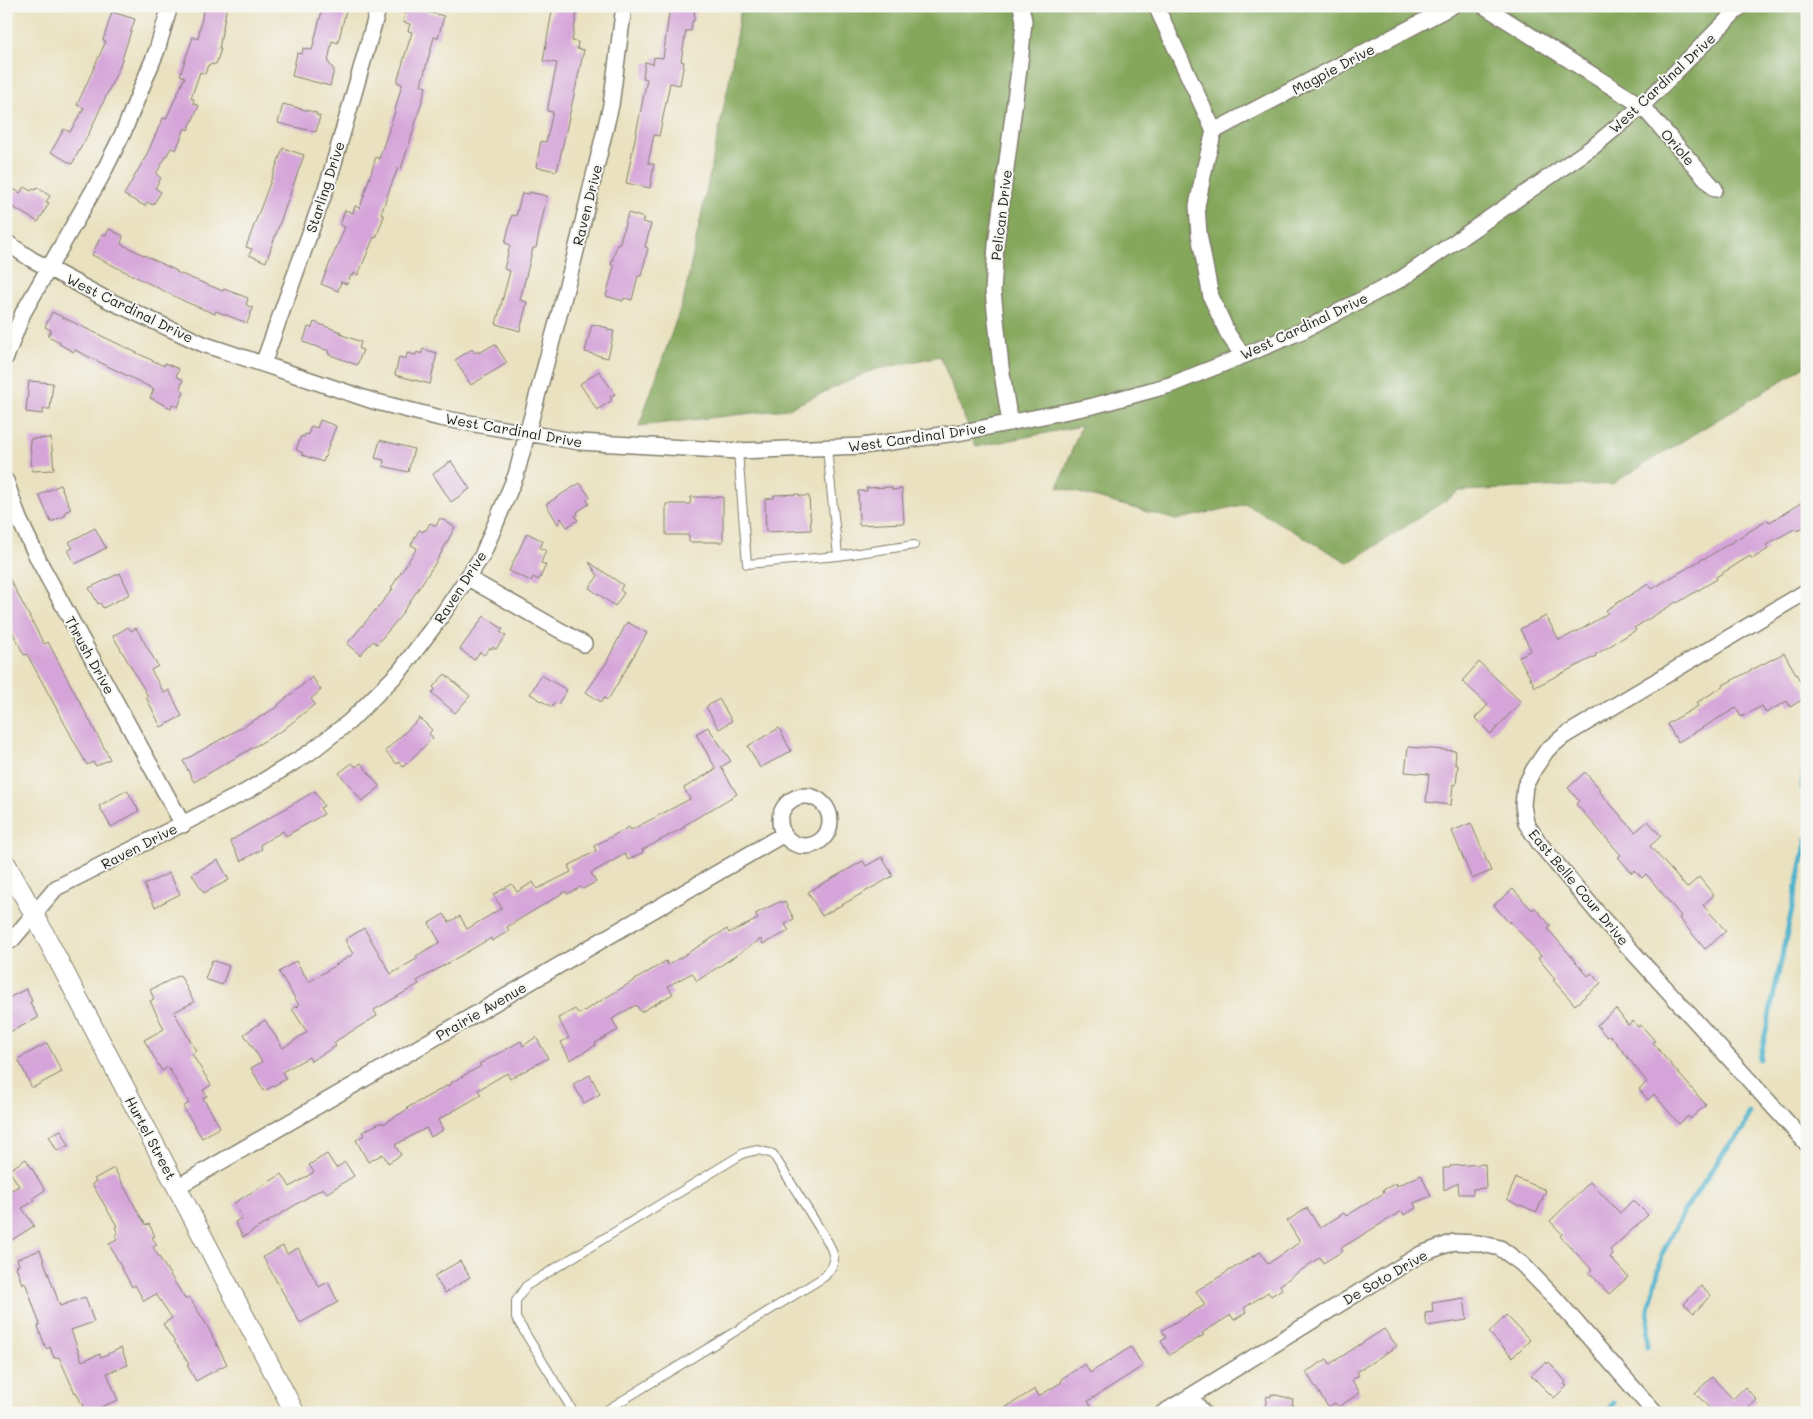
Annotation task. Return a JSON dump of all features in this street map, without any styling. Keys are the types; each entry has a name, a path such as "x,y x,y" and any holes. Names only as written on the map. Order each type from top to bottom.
{"street":[{"path":"6,357 23,313 101,177 123,133 157,50 170,6"},
{"name":"Starling Drive","path":"263,364 329,180 379,6"},
{"name":"Raven Drive","path":"6,943 12,940 56,888 247,791 309,753 349,722 400,672 468,578 482,556 516,475 574,259 611,105 624,6"},
{"name":"Pelican Drive","path":"1010,423 992,291 996,245 1021,54 1024,20 1021,6"},
{"path":"1156,6 1214,131 1198,206 1199,234 1211,297 1228,334 1243,356"},
{"name":"Magpie Drive","path":"1214,131 1452,6"},
{"path":"1484,6 1642,106"},
{"name":"West Cardinal Drive","path":"6,242 31,259 108,300 203,344 373,401 440,418 579,442 738,451 871,445 963,432 1092,406 1170,385 1302,331 1401,279 1594,146 1642,106 1741,6"},
{"name":"Oriole","path":"1642,106 1715,189"},
{"name":"Thrush Drive","path":"6,481 40,564 182,825"},
{"path":"468,578 584,644"},
{"name":"East Belle Cour Drive","path":"1807,592 1564,736 1547,750 1534,769 1525,786 1523,805 1526,823 1540,844 1601,917 1807,1144"},
{"name":"Prairie Avenue","path":"177,1187 784,834"},
{"name":"Hurtel Street","path":"6,864 295,1413"},
{"name":"De Soto Drive","path":"1163,1413 1421,1254 1454,1242 1478,1243 1500,1248 1522,1264 1655,1413"},
{"path":"1191,1396 1204,1413"}],"lane":[{"path":"827,448 838,556"},
{"path":"738,451 747,564 838,556 914,545"},
{"path":"574,1413 516,1318 516,1301 526,1286 744,1153 758,1150 773,1154 828,1242 835,1257 832,1269 824,1277 602,1413"}],"green space":[{"path":"741,6 1807,6 1807,365 1612,484 1460,491 1349,563 1246,504 1176,520 1058,487 1081,426 976,447 940,356 873,370 787,409 639,426 684,298 728,87"}],"building":[{"path":"204,6 227,6 219,49 221,49 216,64 208,65 205,74 200,72 191,98 194,99 193,103 199,106 188,130 185,128 176,150 171,148 156,174 161,178 155,188 161,192 153,205 147,202 145,206 124,195 146,156 163,118 166,119 185,77 180,75 193,37 198,39"},
{"path":"323,6 347,6 338,43 332,41 328,62 334,70 330,86 292,76 297,53 302,54 303,48 312,50"},
{"path":"553,6 578,6 572,41 578,42 577,49 584,50 557,171 536,167 541,141 546,142 553,112 547,111 557,63 543,61"},
{"path":"670,6 695,6 694,21 692,21 691,31 686,31 681,61 684,62 680,85 670,83 659,136 654,135 648,163 654,164 650,188 626,183 647,79 643,78 645,62 653,64 654,57 663,58"},
{"path":"407,7 444,16 438,38 434,37 421,85 426,87 412,135 401,169 398,168 390,188 381,214 384,216 376,238 374,237 358,275 354,273 353,276 351,275 347,284 341,282 338,291 321,284 345,227 340,225 345,210 353,213 355,206 360,208 376,157 379,159 394,114 402,84 397,82 412,32 408,31 410,24 403,22"},
{"path":"112,12 135,19 119,68 90,131 72,164 51,152 64,129 70,132 84,108 77,105 106,41 103,40"},
{"path":"283,104 317,113 316,115 320,116 316,132 278,123"},
{"path":"283,148 304,155 266,262 249,255 252,249 246,247"},
{"path":"24,187 31,191 37,187 50,196 46,202 49,203 38,222 6,203 6,197 12,188 20,193"},
{"path":"529,192 547,196 536,248 533,248 520,300 527,302 520,331 496,324 510,271 504,269 510,245 505,243 512,215 516,216 522,193 529,194"},
{"path":"628,213 644,218 642,222 651,224 645,247 648,248 641,276 638,276 632,300 624,298 623,301 606,296 614,266 611,265"},
{"path":"109,229 123,236 121,244 176,272 223,291 224,289 248,298 246,305 253,308 247,323 216,311 215,314 186,302 92,255 102,234 106,235"},
{"path":"52,312 164,366 165,363 179,369 176,376 183,380 180,388 184,392 178,407 172,404 171,408 150,398 154,389 75,350 74,352 48,336 51,330 45,327"},
{"path":"314,322 361,342 359,349 363,350 357,365 328,354 329,351 303,342 308,327 312,328"},
{"path":"592,324 614,331 608,358 585,352"},
{"path":"495,344 507,363 471,385 455,360 472,349 475,353 478,351 479,353"},
{"path":"423,349 437,353 430,384 395,375 399,357 406,359 407,353 416,355 417,352 421,354"},
{"path":"599,371 615,394 610,397 612,400 597,410 580,384"},
{"path":"29,381 53,383 50,409 43,409 43,414 26,412"},
{"path":"320,420 336,426 323,462 302,455 303,453 296,450 301,436 308,435 311,426 317,428"},
{"path":"51,438 54,470 32,471 30,439"},
{"path":"380,440 414,449 408,472 383,466 384,460 375,458"},
{"path":"451,461 470,489 451,502 433,474"},
{"path":"580,483 590,497 587,500 589,504 577,512 578,514 575,516 578,520 567,527 561,518 558,524 546,504"},
{"path":"60,485 71,509 65,512 66,515 51,522 39,495"},
{"path":"892,487 892,490 902,489 904,523 859,525 858,491 867,491 866,488"},
{"path":"799,494 799,496 809,496 811,530 766,532 765,499 774,498 774,495"},
{"path":"691,497 723,497 723,542 689,542 689,535 666,535 666,504 690,504"},
{"path":"1807,499 1807,525 1797,531 1796,528 1766,545 1768,549 1752,559 1750,556 1716,577 1717,579 1634,628 1636,630 1596,656 1535,687 1519,657 1531,650 1520,629 1546,616 1559,640 1608,613 1606,610 1648,584 1652,589"},
{"path":"440,518 455,527 438,559 399,618 377,644 373,641 360,655 347,644 393,589 391,588 417,548 411,545 419,530 423,532 430,523 436,526"},
{"path":"95,528 106,548 75,564 68,550 73,548 69,542"},
{"path":"527,533 543,541 540,548 546,550 541,563 546,565 539,580 533,577 531,581 509,571"},
{"path":"589,562 623,585 620,590 624,593 615,606 589,588 598,576"},
{"path":"6,572 44,644 48,642 110,759 96,766 93,762 87,765 27,654 24,655 6,619"},
{"path":"120,573 130,594 103,608 100,603 98,604 89,588"},
{"path":"484,616 503,629 500,632 506,636 496,649 490,648 484,655 480,652 474,660 460,649"},
{"path":"627,622 647,633 608,700 604,698 601,702 586,692 605,665"},
{"path":"128,627 131,631 136,628 158,666 151,670 164,693 169,690 182,716 161,727 146,697 148,696 113,636"},
{"path":"1784,653 1807,693 1807,697 1790,707 1787,701 1766,713 1762,706 1741,717 1736,708 1678,742 1667,724 1698,706 1696,703 1723,685"},
{"path":"1479,662 1521,702 1491,734 1475,718 1488,705 1462,681"},
{"path":"445,674 470,696 455,713 432,693 435,689 433,687"},
{"path":"541,675 567,690 558,704 555,702 552,707 530,694"},
{"path":"312,677 321,690 311,699 315,704 283,730 194,782 183,761 279,706"},
{"path":"719,699 732,721 719,729 706,707"},
{"path":"420,718 432,730 429,733 433,738 403,767 399,762 397,764 385,751"},
{"path":"708,727 731,761 721,767 737,794 683,826 685,827 642,850 643,852 628,860 625,854 591,873 596,882 567,894 566,891 507,927 509,931 492,941 491,938 417,981 419,984 374,1010 377,1016 339,1039 334,1043 336,1046 311,1061 309,1057 282,1072 286,1079 264,1091 251,1068 262,1062 244,1034 265,1020 283,1048 307,1032 292,1009 299,1005 279,972 296,961 309,982 353,954 345,940 364,928 391,974 440,942 429,923 444,914 449,922 460,916 467,929 502,908 493,895 512,884 517,892 533,882 537,889 571,872 568,866 596,851 594,846 629,827 631,830 690,799 684,788 716,769 696,734"},
{"path":"779,728 791,751 760,768 748,746"},
{"path":"1408,747 1456,751 1455,764 1458,765 1456,785 1453,784 1451,805 1426,802 1429,774 1405,772"},
{"path":"352,763 356,767 361,763 380,787 362,801 339,773"},
{"path":"1585,772 1600,789 1598,790 1635,832 1648,821 1661,836 1650,846 1687,888 1699,877 1714,895 1703,905 1726,931 1705,949 1679,918 1681,916 1646,874 1642,878 1635,870 1632,873 1618,857 1621,855 1576,804 1579,801 1568,788"},
{"path":"127,790 139,811 111,827 99,806"},
{"path":"315,791 324,806 320,808 324,814 286,836 283,831 260,845 262,849 241,861 230,841"},
{"path":"1471,823 1491,871 1472,879 1452,831"},
{"path":"882,857 893,876 822,916 808,892 863,861 866,866"},
{"path":"218,860 229,880 204,893 192,874"},
{"path":"169,873 180,894 155,907 144,885"},
{"path":"1513,889 1532,910 1535,908 1551,926 1548,929 1588,976 1591,973 1601,983 1575,1005 1553,980 1555,979 1538,958 1541,956 1494,905"},
{"path":"779,902 785,902 794,919 785,924 789,931 763,944 761,939 697,981 692,973 668,986 673,994 641,1012 636,1005 612,1019 618,1030 570,1060 561,1042 569,1038 558,1018 575,1009 579,1014 666,961 668,965 727,929 729,933 758,919 755,914"},
{"path":"212,960 229,966 222,985 205,979"},
{"path":"180,975 194,1002 174,1012 196,1051 192,1054 211,1085 203,1090 207,1096 203,1098 220,1127 202,1138 183,1107 189,1103 168,1067 162,1071 144,1040 164,1029 150,1001 154,999 150,990"},
{"path":"26,989 38,1018 6,1034 6,999"},
{"path":"1616,1009 1628,1025 1633,1021 1638,1027 1641,1025 1655,1041 1653,1042 1661,1053 1706,1105 1690,1119 1688,1116 1679,1124 1654,1094 1648,1100 1639,1089 1647,1082 1610,1035 1607,1037 1597,1025"},
{"path":"536,1037 548,1058 510,1079 507,1073 478,1090 481,1095 438,1120 443,1130 431,1137 426,1128 395,1145 401,1155 388,1163 383,1154 368,1162 356,1140 364,1135 362,1132 382,1122 383,1124 407,1108 481,1066 479,1064 521,1041 523,1046"},
{"path":"47,1043 62,1072 32,1088 18,1059"},
{"path":"590,1075 600,1094 584,1103 573,1084"},
{"path":"61,1130 69,1145 57,1151 49,1136"},
{"path":"327,1154 336,1168 345,1162 354,1176 327,1193 323,1188 243,1237 235,1222 242,1218 234,1203 282,1174 290,1187 314,1172 309,1165"},
{"path":"26,1159 45,1190 33,1198 35,1201 22,1208 34,1226 10,1241 6,1231 6,1193 19,1186 9,1170"},
{"path":"1485,1164 1486,1188 1473,1189 1473,1194 1459,1194 1458,1183 1444,1190 1443,1168"},
{"path":"114,1168 139,1214 146,1225 149,1224 155,1236 152,1237 157,1245 153,1247 185,1299 189,1297 205,1322 227,1364 196,1381 187,1365 189,1364 163,1324 172,1318 156,1294 144,1301 135,1285 132,1287 109,1244 117,1240 115,1235 118,1233 115,1227 117,1226 92,1184 96,1181 94,1179"},
{"path":"1421,1175 1431,1196 1414,1203 1416,1208 1404,1215 1402,1211 1341,1248 1343,1251 1323,1263 1320,1257 1280,1285 1282,1289 1271,1296 1268,1292 1244,1308 1246,1312 1234,1320 1231,1315 1202,1333 1204,1335 1169,1355 1161,1341 1166,1338 1162,1330 1205,1305 1196,1291 1260,1252 1268,1264 1300,1242 1287,1221 1307,1208 1320,1228 1344,1213 1346,1216 1384,1193 1383,1190 1396,1183 1397,1186"},
{"path":"1516,1178 1546,1190 1537,1212 1519,1206 1507,1199"},
{"path":"1590,1182 1620,1213 1633,1200 1648,1215 1610,1250 1613,1254 1610,1257 1628,1277 1609,1294 1589,1272 1592,1270 1560,1236 1562,1234 1550,1221"},
{"path":"283,1246 287,1254 298,1248 319,1287 328,1282 338,1302 300,1323 263,1257"},
{"path":"40,1250 60,1306 85,1297 94,1322 71,1330 82,1361 100,1354 101,1357 121,1348 128,1365 107,1373 118,1400 86,1413 59,1357 54,1358 50,1347 46,1349 25,1282 22,1284 16,1266 19,1265 17,1259"},
{"path":"460,1261 470,1277 445,1293 434,1276"},
{"path":"1701,1286 1711,1295 1694,1313 1684,1304"},
{"path":"1464,1298 1467,1320 1427,1326 1425,1313 1433,1312 1432,1303"},
{"path":"1506,1315 1530,1340 1513,1357 1489,1333"},
{"path":"1384,1329 1397,1346 1357,1372 1359,1375 1352,1380 1360,1393 1338,1407 1335,1403 1328,1407 1306,1372 1327,1359 1330,1364"},
{"path":"1131,1347 1143,1366 1088,1401 1091,1406 1080,1413 997,1413 1035,1389 1039,1396 1062,1382 1061,1379 1085,1364 1090,1373"},
{"path":"1546,1362 1547,1364 1549,1362 1566,1382 1564,1384 1567,1386 1554,1398 1531,1375"},
{"path":"1712,1377 1733,1399 1745,1387 1757,1400 1745,1411 1747,1413 1714,1413 1695,1393"},
{"path":"1271,1394 1293,1399 1291,1413 1264,1413 1267,1396 1271,1397"}],"waterway":[{"path":"1807,746 1802,787 1807,802"},
{"path":"1760,1059 1807,839"},
{"path":"1647,1347 1649,1309 1663,1252 1684,1211 1727,1148 1743,1130 1749,1112"},
{"path":"1606,1413 1614,1402"}]}
